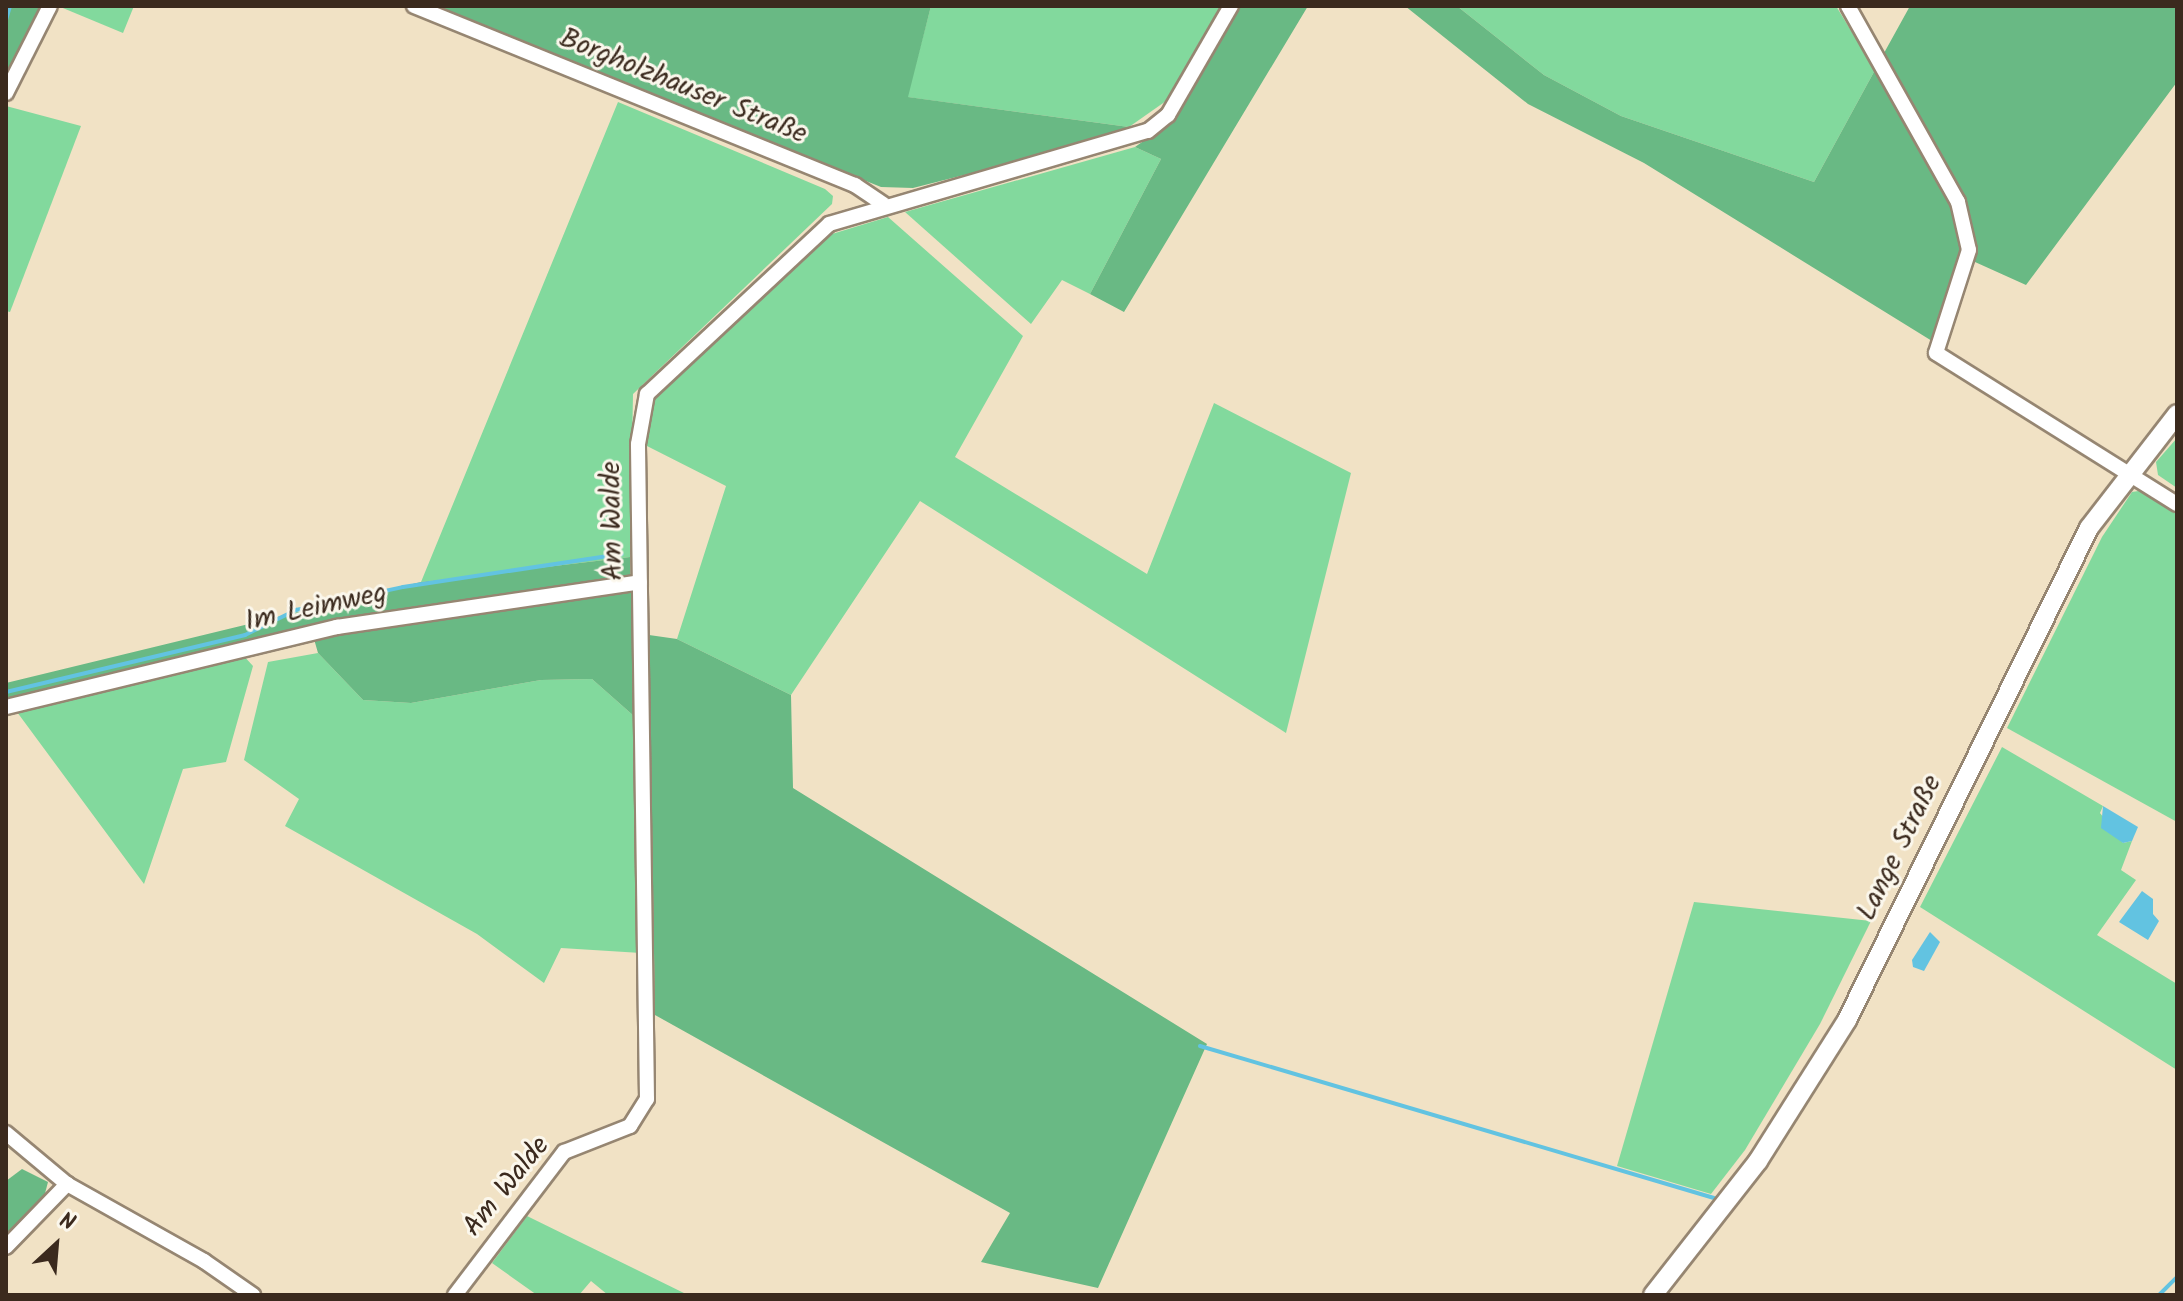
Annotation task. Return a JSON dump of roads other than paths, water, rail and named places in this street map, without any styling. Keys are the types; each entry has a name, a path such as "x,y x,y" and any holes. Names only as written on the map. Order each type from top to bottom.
{"street":[{"path":"6,93 50,6"},
{"name":"Borgholzhauser Straße","path":"414,6 855,185 883,204"},
{"name":"Am Walde","path":"455,1295 564,1152 630,1126 647,1099 638,444 647,394 829,224 883,204 1148,131 1168,115 1231,6"},
{"path":"1848,6 1958,202 1969,250 1936,353 2177,504"},
{"name":"Lange Straße","path":"1653,1295 1758,1161 1847,1020 2050,600 2089,528 2129,472 2177,414"},
{"name":"Im Leimweg","path":"6,707 337,627 640,582"},
{"path":"6,1133 67,1184 204,1261 253,1295"},
{"path":"6,1247 67,1184"}],"water":[{"path":"2103,806 2138,827 2132,841 2123,843 2101,828"},
{"path":"2142,891 2153,899 2153,914 2159,921 2148,940 2119,922"},
{"path":"1930,932 1940,942 1924,971 1913,967 1912,960"}],"waterway":[{"path":"6,20 10,6"},
{"path":"6,692 245,635 296,610 403,587 622,554"},
{"path":"1200,1046 1714,1198"},
{"path":"2159,1295 2177,1277"}]}
